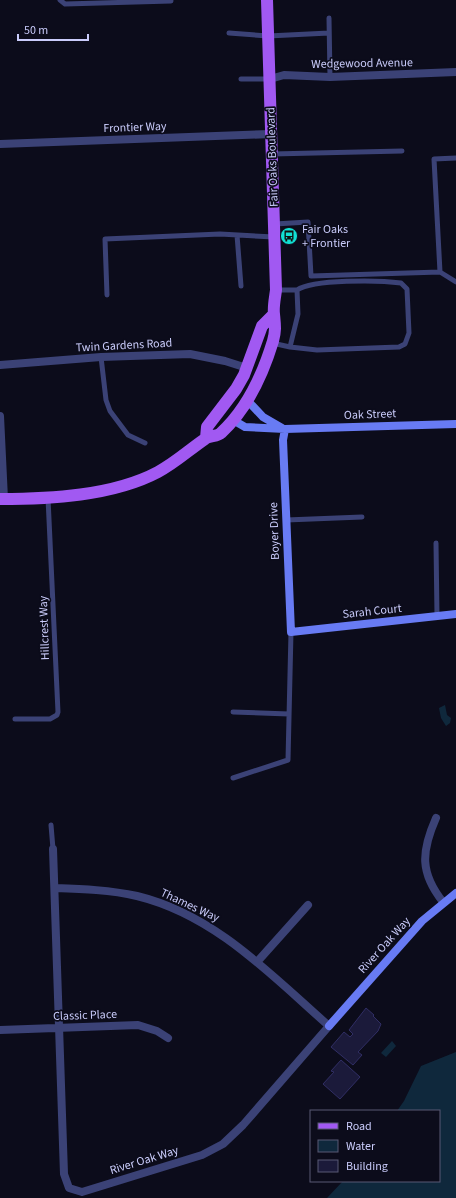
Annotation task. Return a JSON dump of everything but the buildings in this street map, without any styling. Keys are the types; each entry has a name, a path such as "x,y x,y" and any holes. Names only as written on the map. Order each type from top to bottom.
{"main road":[{"name":"Fair Oaks Boulevard","path":"2,499 48,497 115,488 156,473 174,462 206,438 220,434 248,400 272,343 276,324 274,314 276,290 267,0"},
{"path":"206,438 207,427 227,402 242,379 262,326 274,314"},
{"path":"233,420 236,402 244,390 242,379"}],"street":[{"name":"Wedgewood Avenue","path":"270,78 284,75 330,77 456,72"},
{"name":"Frontier Way","path":"0,144 271,134"},
{"name":"Twin Gardens Road","path":"0,365 101,357 190,354 225,361 247,368"},
{"path":"248,400 263,417 285,429"},
{"path":"0,416 2,499"},
{"path":"233,420 244,427 285,429"},
{"name":"Oak Street","path":"285,429 456,424"},
{"name":"Boyer Drive","path":"285,429 283,440 291,632"},
{"name":"Sarah Court","path":"291,632 456,614"},
{"path":"436,818 427,841 424,855 425,868 431,886 443,902"},
{"name":"River Oak Way","path":"53,849 64,1174 69,1188 82,1192 202,1155 223,1144 243,1125 422,921 443,902 456,893"},
{"name":"Thames Way","path":"55,888 118,892 154,901 196,919 214,929 257,962 329,1026"},
{"path":"257,962 308,905"},
{"name":"Classic Place","path":"0,1030 138,1025 157,1031 168,1038"}],"lane":[{"path":"60,0 65,4 171,0"},
{"path":"328,18 330,77"},
{"path":"229,33 268,36 329,33"},
{"path":"241,79 270,78"},
{"path":"272,154 402,151"},
{"path":"440,272 434,159 456,158"},
{"path":"274,224 308,222 311,276 440,272 456,282"},
{"path":"107,295 105,239 220,234 274,237"},
{"path":"237,235 241,286"},
{"path":"272,343 317,350 399,347 405,344 409,333 407,289 401,283 321,282 304,285 297,290 276,290"},
{"path":"290,347 298,314 297,290"},
{"path":"101,357 106,400 110,411 128,435 144,443"},
{"name":"Hillcrest Way","path":"15,719 52,718 58,712 48,497"},
{"path":"286,520 362,517"},
{"path":"436,543 437,616"},
{"path":"233,778 288,760 291,632"},
{"path":"233,712 289,714"},
{"path":"51,825 53,849"}],"water":[{"path":"445,705 447,715 451,718 450,723 446,726 441,718 439,708"},
{"path":"392,1041 396,1046 386,1057 381,1053"},
{"path":"456,1052 456,1198 327,1198 342,1182 440,1182 440,1110 398,1110 404,1101 421,1066"}],"place":[{"name":"Fair Oaks + Frontier","path":"289,236"}]}
